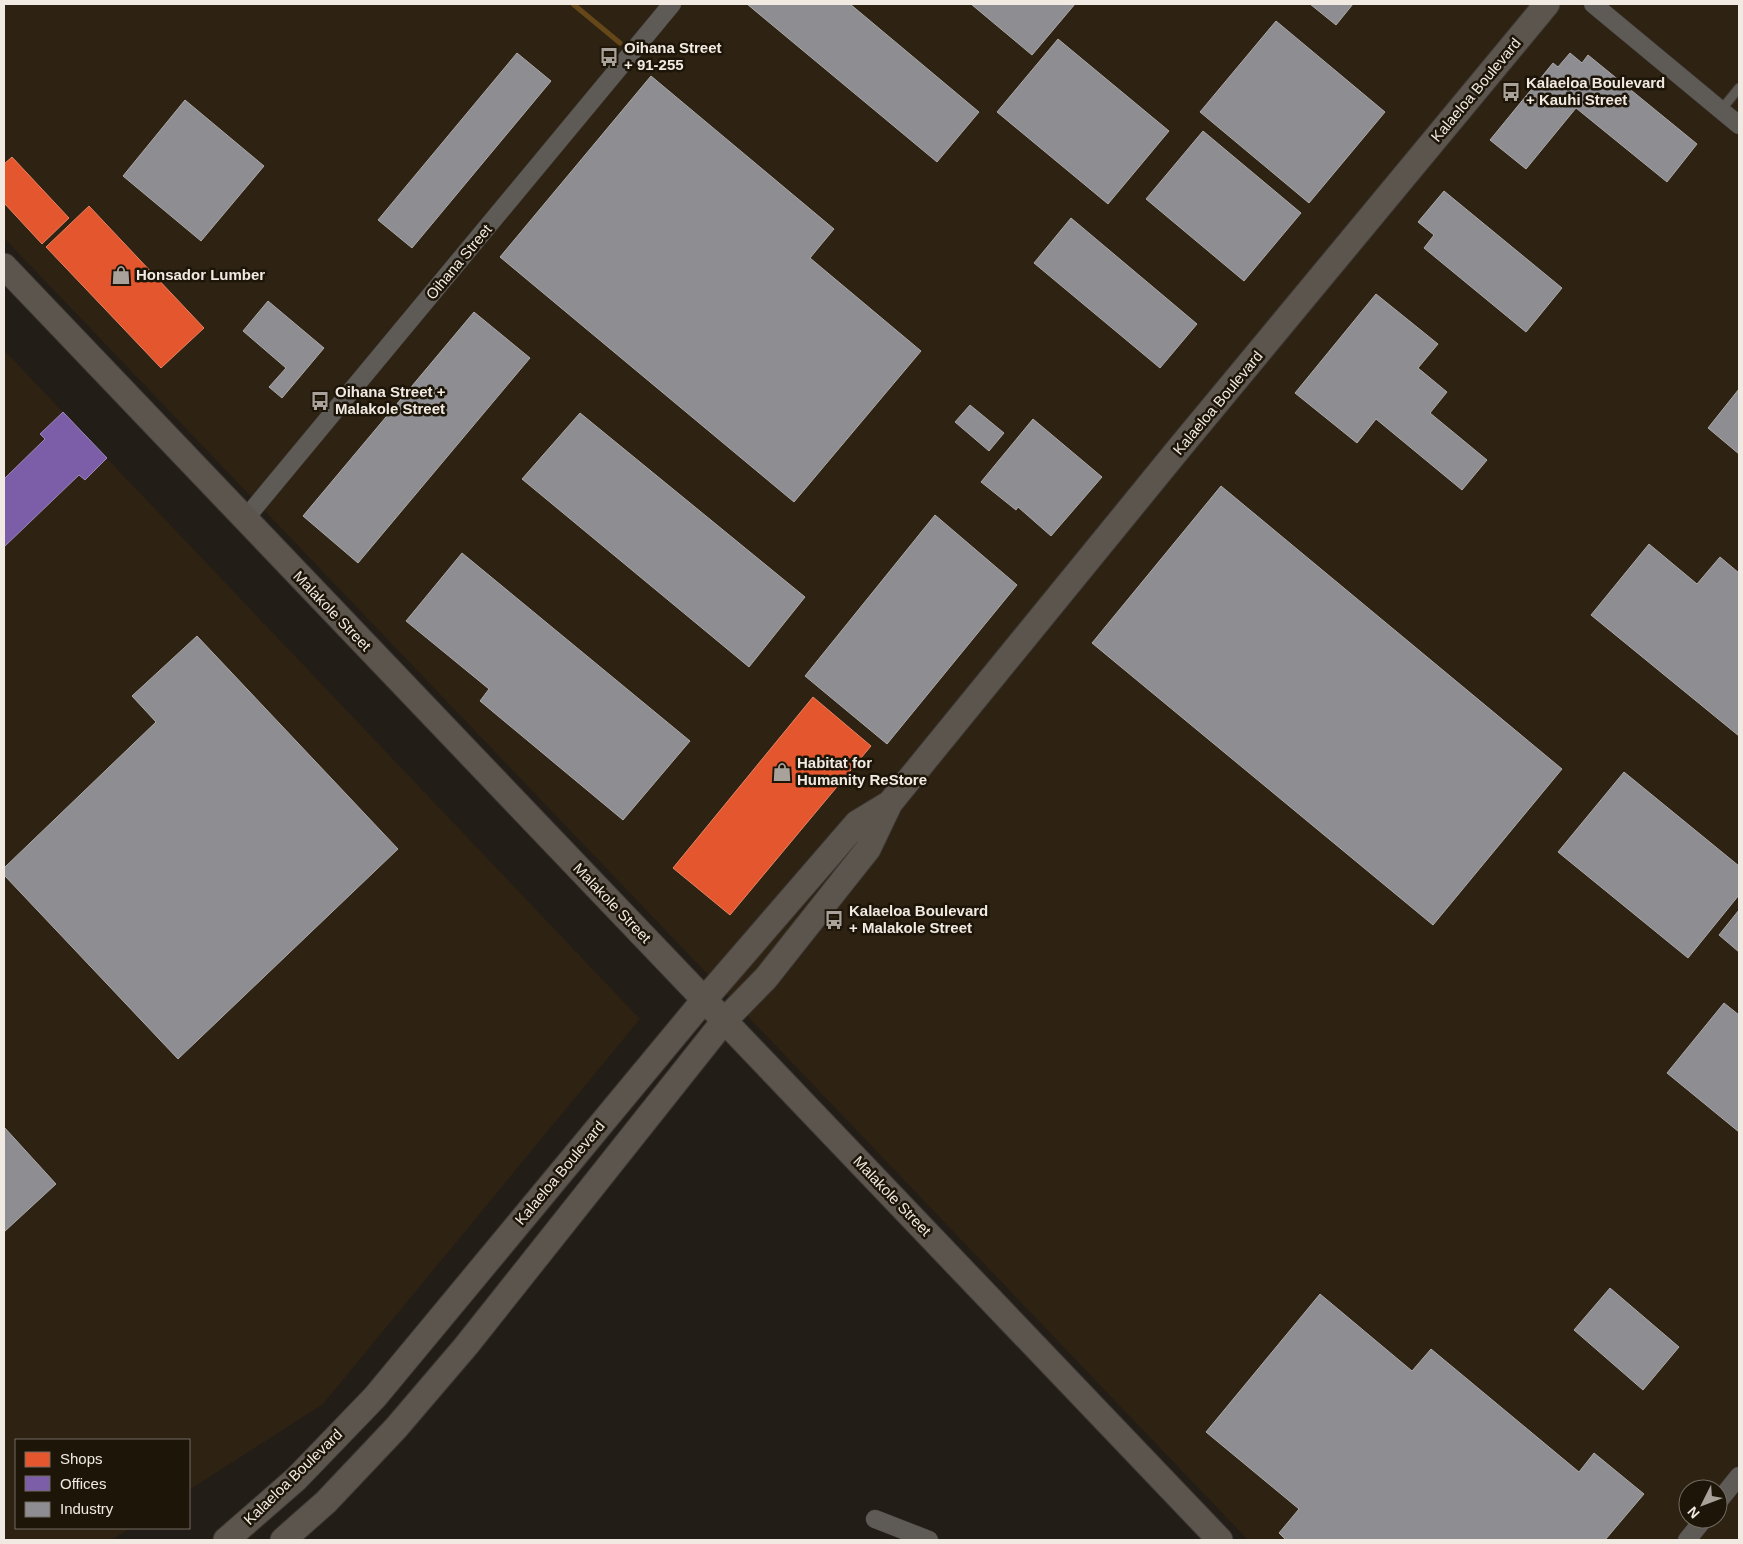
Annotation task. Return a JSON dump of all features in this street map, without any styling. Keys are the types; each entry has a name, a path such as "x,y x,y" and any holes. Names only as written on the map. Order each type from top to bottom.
{"street":[{"name":"Oihana Street","path":"244,518 672,4"},
{"name":"Kalaeloa Boulevard","path":"283,1540 326,1502 396,1428 466,1346 724,1020 766,978 868,849 890,803 1181,446 1547,4"},
{"path":"1593,4 1739,125"},
{"name":"Malakole Street","path":"4,266 1220,1540"},
{"name":"Kalaeloa Boulevard","path":"226,1540 296,1478 374,1397 704,1000 857,822 890,803"},
{"path":"1728,1490 1739,1476"},
{"path":"875,1519 929,1540"},
{"path":"1687,1540 1696,1529"}],"lane":[{"path":"1721,110 1739,88"}],"shaded area":[{"path":"4,4 1739,4 1739,1540 1248,1540 4,238"},
{"path":"4,350 640,1019 323,1404 190,1489 190,1439 15,1439 15,1529 129,1529 111,1540 4,1540"}],"building: Shops":[{"path":"12,157 69,218 42,244 4,203 4,164"},
{"path":"89,206 204,328 161,368 46,247"},
{"path":"813,697 871,746 730,915 673,868"}],"building: Offices":[{"path":"63,412 107,458 85,480 79,475 4,547 4,479 45,439 40,434"}],"building: Industry":[{"path":"747,4 850,4 979,112 937,162"},
{"path":"971,4 1075,4 1032,55"},
{"path":"1310,4 1353,4 1336,25"},
{"path":"1276,21 1385,112 1309,203 1200,112"},
{"path":"1058,39 1169,131 1108,204 997,112"},
{"path":"517,53 551,81 412,248 378,220"},
{"path":"1570,53 1582,63 1588,55 1697,144 1667,182 1576,108 1526,169 1490,140 1553,63 1558,67"},
{"path":"651,76 834,229 810,258 921,351 794,502 500,257"},
{"path":"185,100 264,166 201,241 123,176"},
{"path":"1203,131 1301,213 1244,281 1146,199"},
{"path":"1444,191 1562,288 1526,332 1424,248 1434,235 1418,222"},
{"path":"1071,218 1197,324 1160,368 1034,263"},
{"path":"1376,294 1438,344 1418,368 1447,392 1430,413 1487,460 1462,490 1376,419 1357,443 1295,393"},
{"path":"268,301 324,348 282,398 269,387 286,368 243,331"},
{"path":"474,312 530,358 358,563 303,516"},
{"path":"1739,389 1739,454 1708,428"},
{"path":"970,405 1004,433 989,451 955,422"},
{"path":"580,413 805,597 749,667 522,479"},
{"path":"1033,419 1102,477 1051,536 1018,507 1016,510 981,482"},
{"path":"1221,486 1562,769 1433,925 1092,643"},
{"path":"935,515 1017,585 887,744 805,676"},
{"path":"1649,544 1697,584 1720,557 1739,573 1739,736 1591,615"},
{"path":"462,553 690,741 623,820 480,701 489,689 406,621"},
{"path":"197,636 398,849 178,1059 4,875 4,868 156,722 132,696"},
{"path":"1624,772 1739,866 1739,895 1688,958 1558,852"},
{"path":"1739,910 1739,952 1719,935"},
{"path":"1724,1003 1739,1015 1739,1132 1667,1073"},
{"path":"4,1127 56,1184 4,1232"},
{"path":"1610,1288 1679,1347 1643,1390 1574,1330"},
{"path":"1320,1294 1412,1371 1431,1349 1579,1472 1594,1453 1644,1494 1605,1540 1286,1540 1279,1533 1299,1509 1206,1432"}],"waterway":[{"path":"573,4 620,43"}],"place":[{"name":"Oihana Street + 91-255","path":"609,57"},
{"name":"Kalaeloa Boulevard + Kauhi Street","path":"1511,92"},
{"name":"Honsador Lumber","path":"121,275"},
{"name":"Oihana Street + Malakole Street","path":"320,401"},
{"name":"Habitat for Humanity ReStore","path":"782,772"},
{"name":"Kalaeloa Boulevard + Malakole Street","path":"834,920"}]}
